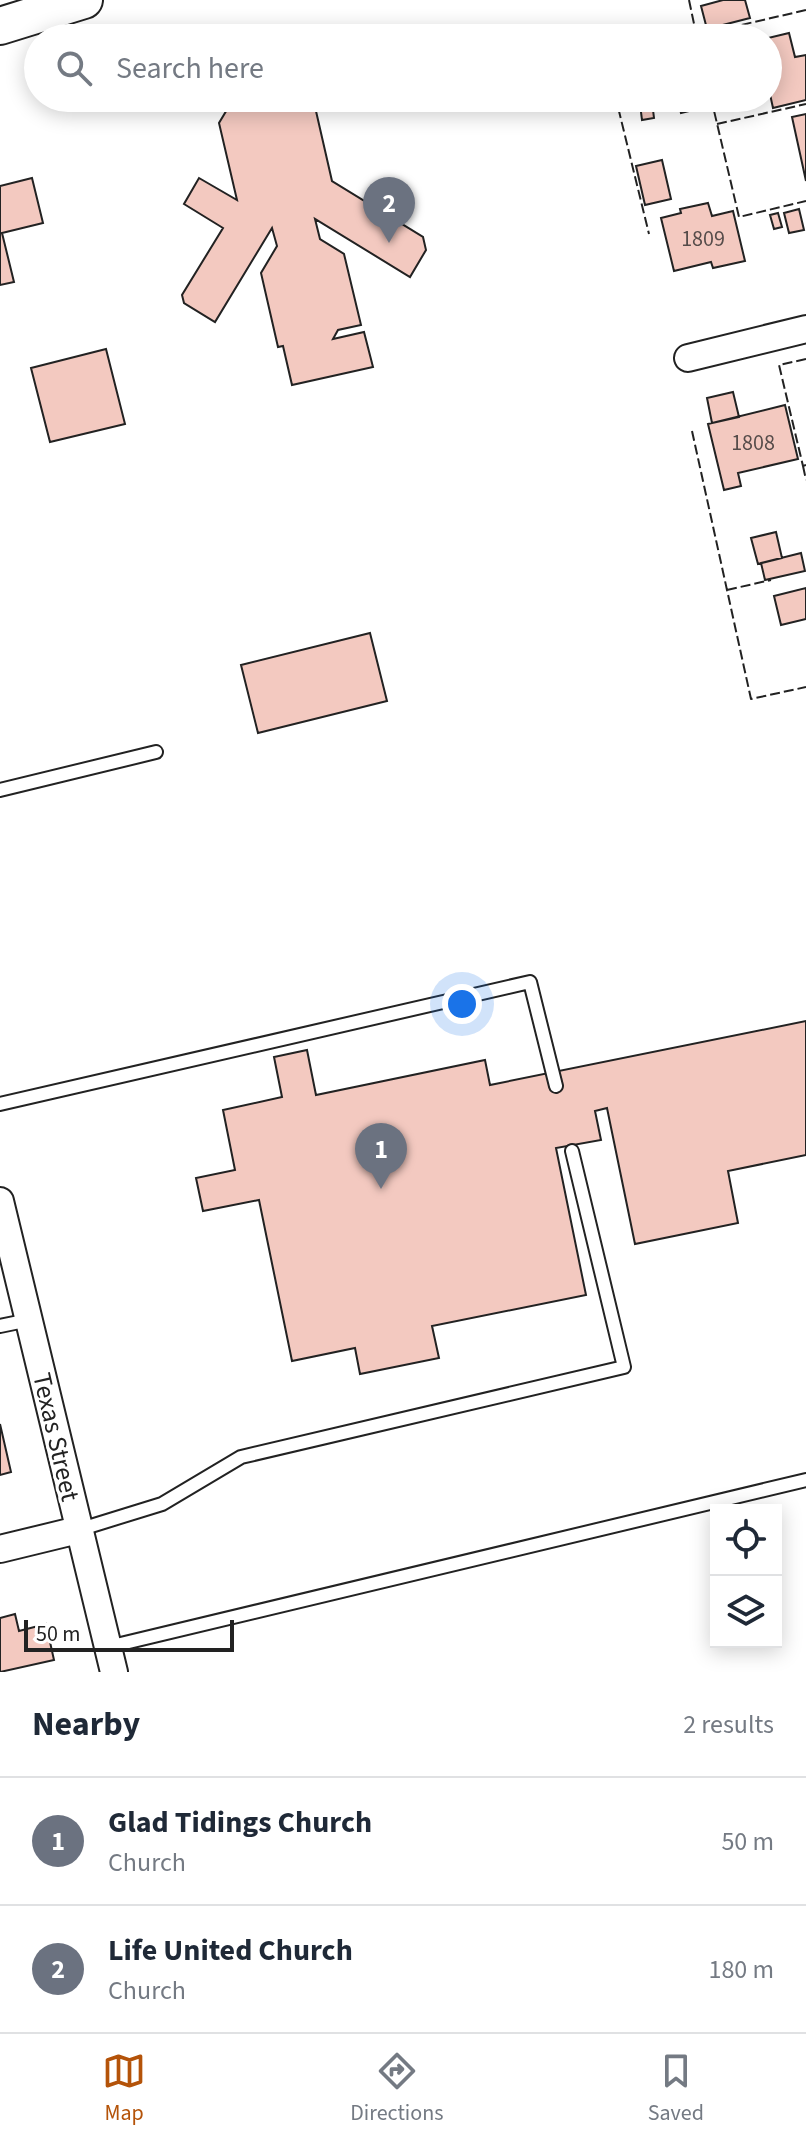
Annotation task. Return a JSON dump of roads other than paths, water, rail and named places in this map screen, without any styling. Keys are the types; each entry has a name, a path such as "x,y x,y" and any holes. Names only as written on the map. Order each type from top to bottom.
{"street":[{"path":"0,26 84,0"},
{"path":"688,358 806,329"},
{"name":"Texas Street","path":"0,1201 111,1660"},
{"path":"0,1549 78,1530"}],"lane":[{"path":"0,790 156,752"},
{"path":"0,1104 530,982 556,1086"},
{"path":"78,1530 162,1504 241,1457 624,1367 572,1151"},
{"path":"0,1326 29,1320"},
{"path":"111,1660 806,1480"}],"place":[{"name":"Life United Church","path":"389,243"},
{"name":"Glad Tidings Church","path":"381,1189"}]}
